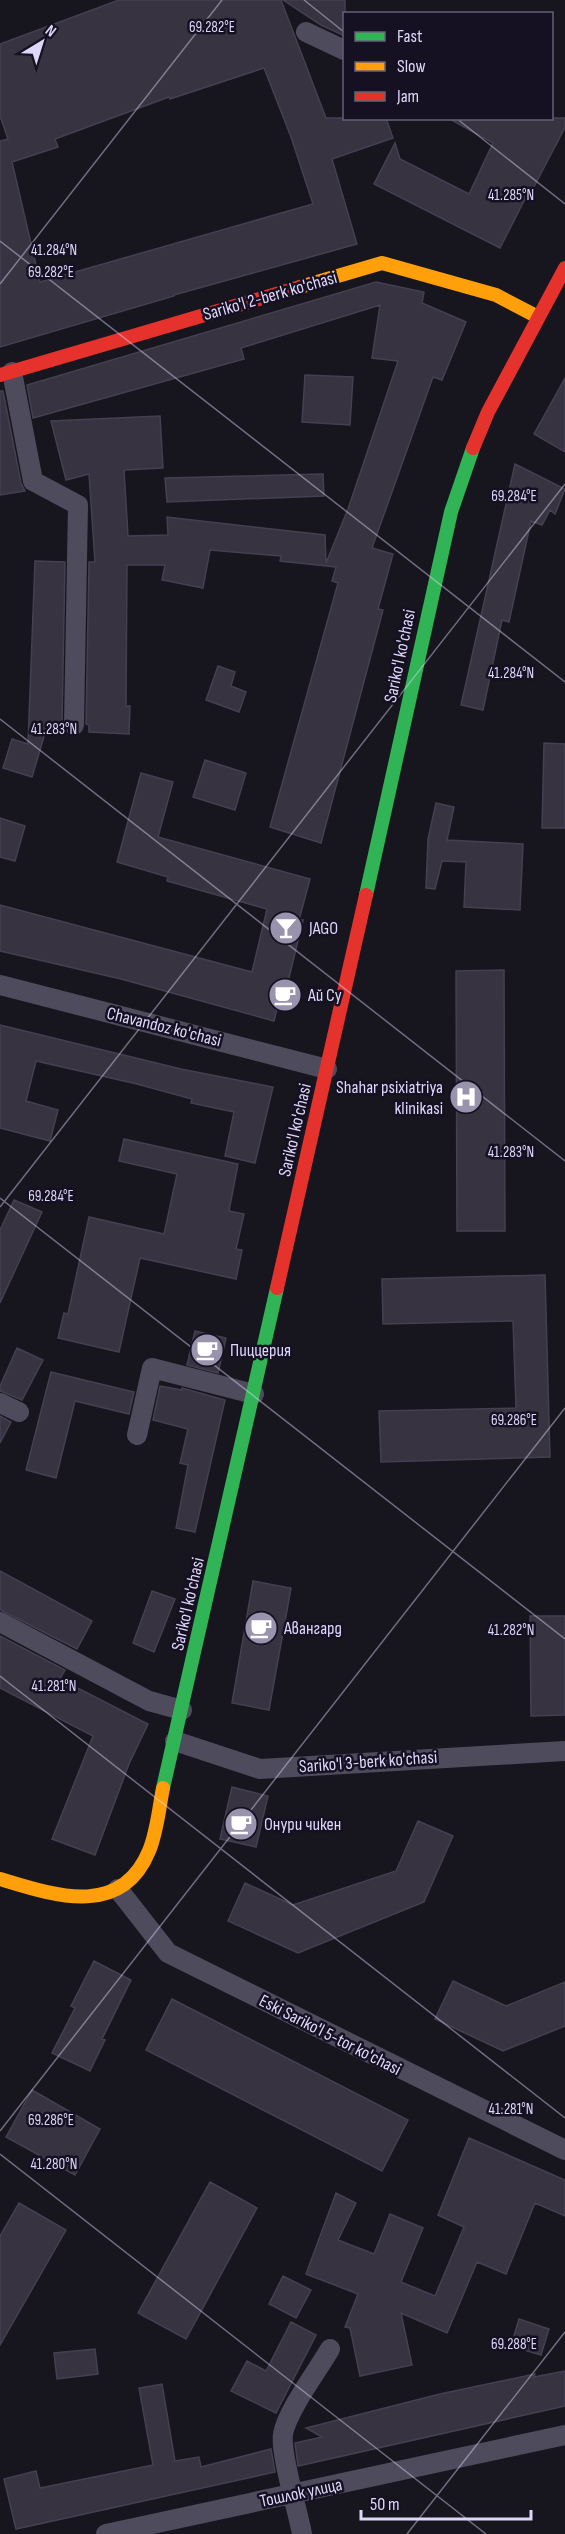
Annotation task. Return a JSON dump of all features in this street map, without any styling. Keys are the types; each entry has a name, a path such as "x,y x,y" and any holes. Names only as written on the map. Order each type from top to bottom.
{"main road":[{"name":"Sariko'l 2-berk ko'chasi","path":"6,374 382,263 496,295 538,317"},
{"name":"Sariko'l ko'chasi","path":"0,1879 78,1899 99,1897 118,1889 140,1868 149,1851 254,1394 451,512 477,437 565,268"}],"street":[{"path":"306,32 343,49"},
{"path":"6,374 33,481 78,505 74,725"},
{"name":"Chavandoz ko'chasi","path":"0,985 327,1069"},
{"path":"137,1435 152,1368 254,1394"},
{"path":"0,1403 19,1412"},
{"path":"0,1622 149,1701 182,1710"},
{"name":"Sariko'l 3-berk ko'chasi","path":"175,1741 260,1769 565,1751"},
{"name":"Eski Sariko'l 5-tor ko'chasi","path":"118,1889 168,1953 448,2094 565,2150"},
{"path":"302,2534 285,2462 283,2435 289,2419 330,2349"},
{"name":"Тошлок улица","path":"106,2534 565,2434"}],"building":[{"path":"119,0 281,0 326,118 387,120 393,138 332,159 357,244 0,347 0,141 8,139 0,116 0,44","holes":["264,68 291,137 313,204 40,282 12,162 58,147 55,139 169,97 170,99"]},
{"path":"283,0 345,0 343,35 321,25"},
{"path":"565,118 565,127 559,139 500,248 374,184 395,143 400,159 469,194 493,143 452,120"},
{"path":"376,282 424,292 422,303 466,322 442,380 433,377 372,548 393,554 378,609 383,610 321,843 270,827 338,583 332,581 336,567 280,561 281,556 210,550 203,588 162,580 165,565 127,565 126,706 130,706 129,734 89,732 89,725 86,724 89,562 95,562 89,474 66,480 51,421 160,416 163,468 124,470 128,536 168,535 167,517 325,535 326,563 348,509 398,361 372,358 380,305 241,348 244,359 33,418 27,385"},
{"path":"305,375 353,377 350,425 302,422"},
{"path":"565,378 565,452 534,434"},
{"path":"0,391 3,391 21,483 25,491 0,495"},
{"path":"515,464 565,489 555,514 550,510 542,525 531,521 509,622 502,620 483,710 461,705"},
{"path":"323,474 324,496 167,502 165,478"},
{"path":"35,561 65,562 62,724 48,723 32,777 3,768 12,739 28,744"},
{"path":"218,666 235,672 231,686 246,692 239,712 206,700"},
{"path":"544,743 565,744 565,828 542,828"},
{"path":"205,760 246,773 235,810 193,797"},
{"path":"141,773 173,782 158,837 310,879 299,920 303,920 288,982 284,981 274,1021 121,979 0,951 0,905 252,972 267,909 167,881 168,877 117,862"},
{"path":"436,803 454,807 447,840 523,844 520,910 464,907 466,862 442,861 435,889 426,888 428,839"},
{"path":"0,818 25,826 15,861 0,857"},
{"path":"504,970 505,1231 457,1231 456,971"},
{"path":"0,1025 181,1069 273,1087 255,1163 225,1156 234,1112 191,1103 192,1099 137,1084 36,1061 26,1101 58,1110 50,1141 0,1128"},
{"path":"124,1139 238,1164 229,1211 244,1214 236,1249 242,1250 236,1279 140,1258 119,1352 58,1338 64,1313 68,1314 89,1217 164,1234 177,1174 119,1161"},
{"path":"14,1200 42,1212 0,1303 0,1230"},
{"path":"545,1275 550,1457 381,1462 379,1411 516,1408 513,1321 383,1324 382,1279"},
{"name":"Пиццерия","path":"195,1331 226,1338 218,1373 187,1365"},
{"path":"17,1348 43,1360 22,1400 0,1391 0,1386"},
{"path":"51,1372 134,1392 129,1414 75,1401 56,1478 26,1470"},
{"path":"160,1386 182,1390 182,1388 225,1400 195,1532 176,1528 188,1465 180,1463 188,1429 153,1420"},
{"path":"0,1416 11,1422 0,1443"},
{"path":"0,1571 92,1621 77,1649 0,1610"},
{"path":"253,1581 291,1588 269,1710 232,1703"},
{"path":"152,1591 175,1599 154,1652 133,1643"},
{"path":"530,1616 565,1616 565,1715 531,1716"},
{"path":"0,1636 65,1670 60,1679 148,1724 129,1764 95,1855 52,1839 93,1736 0,1688"},
{"path":"232,1787 268,1796 256,1847 220,1839"},
{"path":"418,1821 453,1836 424,1902 298,1953 228,1921 245,1883 293,1905 396,1871"},
{"path":"94,1961 131,1980 102,2039 105,2040 90,2071 52,2053 75,2008 71,2006"},
{"path":"453,1981 506,2006 565,1982 565,2026 503,2051 435,2019"},
{"path":"172,1999 408,2120 382,2171 146,2050"},
{"path":"32,2090 100,2129 75,2175 6,2137"},
{"path":"469,2138 565,2180 565,2216 535,2203 506,2274 477,2262 447,2333 401,2313 412,2365 360,2376 350,2328 345,2327 358,2294 306,2274 336,2193 356,2203 338,2240 374,2254 390,2214 423,2228 401,2282 435,2296 464,2227 438,2215"},
{"path":"210,2182 257,2208 186,2339 138,2313"},
{"path":"19,2203 66,2230 0,2345 0,2236"},
{"path":"283,2276 311,2290 296,2318 269,2304"},
{"path":"519,2319 549,2329 541,2355 511,2346"},
{"path":"291,2322 316,2335 276,2413 231,2391 247,2361 266,2371"},
{"path":"95,2349 98,2374 57,2379 54,2353"},
{"path":"565,2371 565,2406 298,2466 295,2443 322,2437 306,2428 440,2394 535,2374 534,2377"},
{"path":"162,2384 175,2461 199,2457 201,2467 271,2449 275,2472 16,2529 4,2479 36,2471 40,2488 153,2465 139,2388"}],"traffic: fast":[{"path":"366,895 451,512 473,448"},
{"path":"163,1788 277,1288"}],"traffic: slow":[{"path":"300,287 382,263 496,295 538,317"},
{"path":"0,1879 42,1891 84,1897 104,1894 121,1886 137,1872 149,1851 156,1828 163,1788"}],"traffic: jam":[{"path":"473,448 488,412 565,268"},
{"path":"0,375 300,287"},
{"path":"277,1288 366,895"}],"place":[{"name":"JAGO","path":"286,928"},
{"name":"Ай Су","path":"285,995"},
{"name":"Shahar psixiatriya klinikasi","path":"466,1097"},
{"name":"Пиццерия","path":"207,1350"},
{"name":"Авангард","path":"261,1628"},
{"name":"Онури чикен","path":"241,1824"}]}
